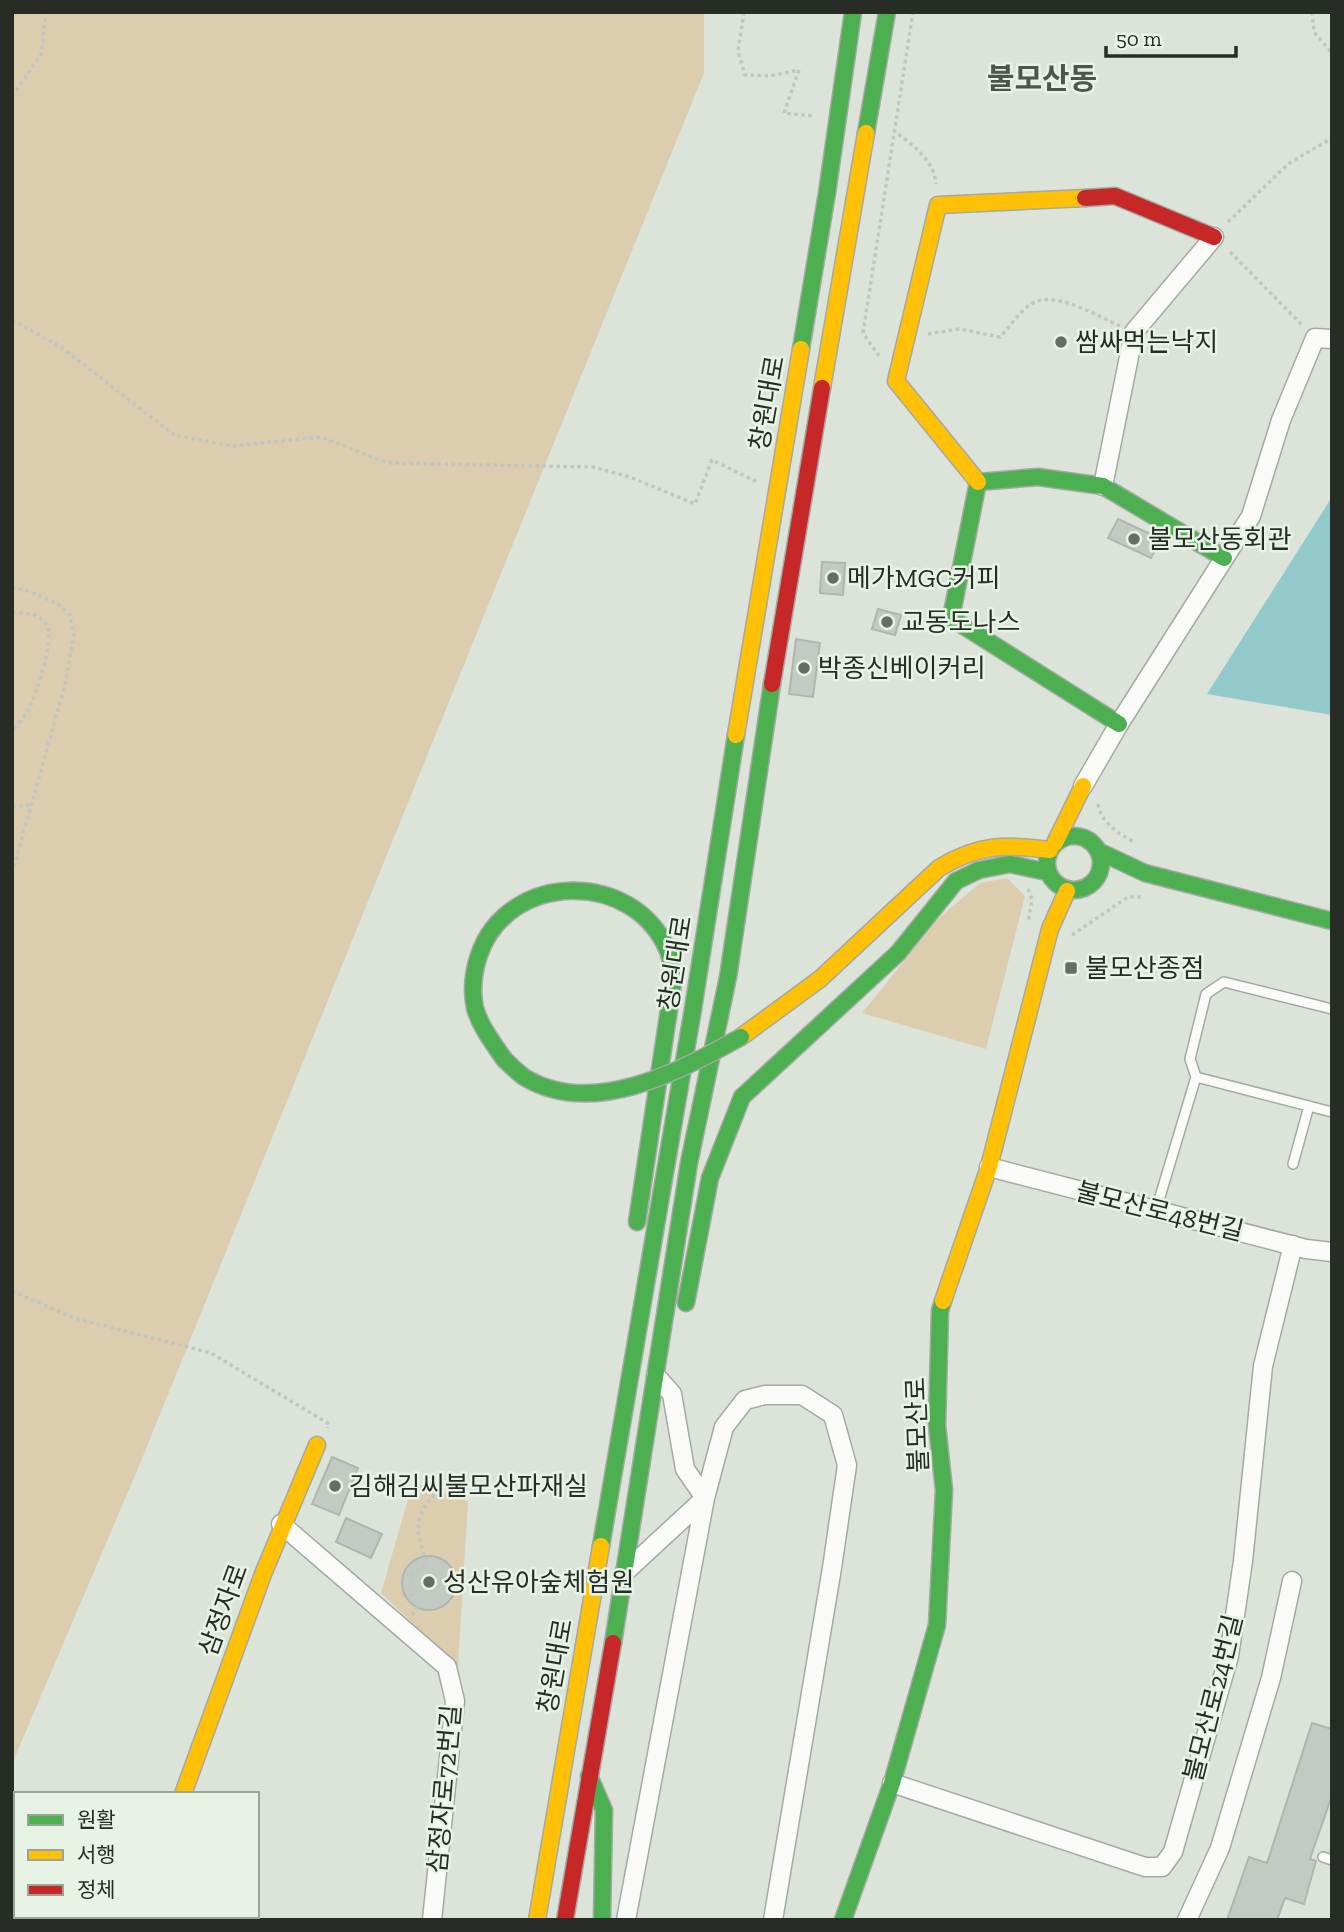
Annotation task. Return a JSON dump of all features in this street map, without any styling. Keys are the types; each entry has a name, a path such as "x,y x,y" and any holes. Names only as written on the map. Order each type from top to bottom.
{"main road":[{"name":"창원대로","path":"537,1920 693,1009 723,810 827,193 853,12"},
{"name":"창원대로","path":"565,1920 658,1369 689,1163 728,977 788,581 887,12"},
{"path":"978,482 896,381 938,205 1115,196 1214,237"},
{"path":"978,482 1038,477 1103,485 1224,558"},
{"path":"978,482 951,618 1119,724"},
{"path":"1078,836 1090,791"},
{"path":"1049,929 1049,876 1046,864 1052,846 1090,791"},
{"path":"635,1236 673,983 669,954 654,927 640,913 604,893 555,891 535,896 519,904 489,930 476,958 472,985 478,1016 504,1059 524,1077 552,1089 583,1093 620,1088 670,1073 741,1037 785,1008 821,979 939,869 959,855 985,846 1052,846 1062,838 1078,836 1086,839 1098,851 1144,873 1332,921"},
{"path":"1092,884 1101,868 1098,851"},
{"path":"683,1323 710,1178 742,1097 898,953 956,881 979,870 1010,864 1049,876 1067,891 1085,889 1092,884 1144,873"},
{"path":"1049,929 1067,891"},
{"name":"불모산로","path":"843,1920 892,1783 937,1625 944,1490 937,1425 940,1311 989,1167 1049,929"},
{"path":"629,1276 641,1315"},
{"path":"658,1369 678,1350"},
{"name":"삼정자로","path":"184,1792 281,1524 317,1445"},
{"path":"589,1776 604,1810 602,1920"}],"street":[{"path":"1103,485 1134,332 1214,237"},
{"path":"1090,791 1119,724 1251,516 1281,420 1323,339"},
{"name":"불모산로48번길","path":"989,1167 1293,1245 1332,1252"},
{"name":"불모산로24번길","path":"892,1783 1145,1867 1162,1867 1172,1852 1229,1656 1243,1560 1263,1366 1293,1245"},
{"path":"658,1369 672,1394 685,1469 705,1498"},
{"path":"626,1920 705,1498 724,1427 745,1400 765,1395 802,1395 833,1415 846,1465 832,1569 773,1920"},
{"path":"624,1573 705,1498"},
{"name":"삼정자로72번길","path":"281,1524 447,1667 454,1701 432,1920"},
{"path":"1187,1920 1220,1848 1271,1678 1292,1581"}],"lane":[{"path":"1156,1210 1196,1077 1190,1059 1206,994 1224,982 1332,1009"},
{"path":"1196,1077 1332,1112"},
{"path":"1293,1164 1309,1106"}],"path":[{"path":"12,96 41,55 46,12"},
{"path":"744,12 738,51 745,75 772,76 799,70 784,113 812,116"},
{"path":"896,381 863,333 913,12"},
{"path":"1311,12 1314,32 1332,53"},
{"path":"893,130 918,149 935,174 938,205"},
{"path":"1323,339 1214,237 1288,164 1332,138"},
{"path":"907,337 959,330 1000,337 1031,303 1051,298 1074,305 1134,332"},
{"path":"12,320 61,347 174,435 232,446 321,436 388,463 593,467 630,477 695,504 712,460 776,492"},
{"path":"12,587 58,604 70,615 74,635 64,688 12,874"},
{"path":"12,613 30,613 46,624 50,631 42,675 28,710 12,731"},
{"path":"1090,791 1099,814 1116,832 1137,844"},
{"path":"12,807 31,805"},
{"path":"1026,886 1032,899 1028,925"},
{"path":"1072,935 1128,897 1141,897"},
{"path":"12,1291 74,1318 211,1353 329,1423 317,1445"},
{"path":"402,1628 417,1608 410,1591 413,1574 427,1562 417,1536 421,1510 434,1495 433,1472"}],"shaded area":[{"path":"12,12 704,12 704,73 139,1466 12,1764"},
{"path":"1007,878 1025,896 986,1049 862,1013 939,918 980,883"},
{"path":"413,1482 468,1501 458,1666 381,1593"}],"water":[{"path":"1332,497 1332,715 1207,694"}],"building":[{"name":"불모산동회관","path":"1118,519 1161,539 1151,558 1108,538"},
{"name":"메가MGC커피","path":"822,562 845,563 843,595 820,593"},
{"name":"교동도나스","path":"878,609 901,615 895,635 872,629"},
{"name":"박종신베이커리","path":"796,639 820,643 813,697 789,694"},
{"name":"김해김씨불모산파재실","path":"332,1457 358,1468 339,1515 312,1504"},
{"path":"346,1518 382,1534 371,1558 336,1542"},
{"name":"성산유아숲체험원","path":"429,1556 448,1564 456,1583 448,1602 429,1610 410,1602 402,1583 410,1564"},
{"path":"1312,1723 1332,1729 1332,1795 1310,1859 1316,1861 1304,1904 1285,1898 1277,1920 1227,1920 1249,1857 1267,1863"}],"traffic: fast":[{"path":"801,349 853,12"},
{"path":"866,133 887,12"},
{"path":"1119,724 951,618 978,482 1038,477 1103,486 1224,558"},
{"path":"613,1643 689,1163 728,977 772,684"},
{"path":"601,1546 693,1009 736,735"},
{"path":"1079,836 1089,840 1097,848 1101,863 1097,878 1089,886 1069,890 1059,886 1051,878 1047,858 1051,848 1059,840 1079,836"},
{"path":"1098,851 1145,873 1332,921"},
{"path":"686,1303 710,1178 742,1097 898,953 956,881 979,870 1010,864 1047,872"},
{"path":"504,1059 480,1021 473,994 479,955 494,927 516,907 543,895 572,891 601,894 628,905 651,924 668,951 673,983 637,1222"},
{"path":"504,1059 524,1077 550,1089 578,1093 606,1092 663,1076 741,1037"},
{"path":"843,1920 892,1783 937,1625 944,1490 937,1425 940,1311 943,1301"},
{"path":"589,1776 604,1810 602,1920"}],"traffic: slow":[{"path":"822,388 866,133"},
{"path":"978,482 896,381 938,205 1085,198"},
{"path":"736,735 801,349"},
{"path":"1055,843 1083,786"},
{"path":"741,1037 820,979 939,868 980,850 1006,847 1050,850"},
{"path":"943,1301 989,1167 1050,929 1067,891"},
{"path":"184,1792 263,1574 317,1445"},
{"path":"537,1920 601,1546"}],"traffic: jam":[{"path":"1085,198 1115,196 1214,237"},
{"path":"772,684 822,388"},
{"path":"565,1920 613,1643"}],"place":[{"name":"쌈싸먹는낙지","path":"1061,342"},
{"name":"불모산동회관","path":"1134,539"},
{"name":"메가MGC커피","path":"833,578"},
{"name":"교동도나스","path":"887,622"},
{"name":"박종신베이커리","path":"804,668"},
{"name":"불모산종점","path":"1071,968"},
{"name":"김해김씨불모산파재실","path":"335,1486"},
{"name":"성산유아숲체험원","path":"429,1582"}],"district":[{"name":"불모산동","path":"1042,79"}]}
